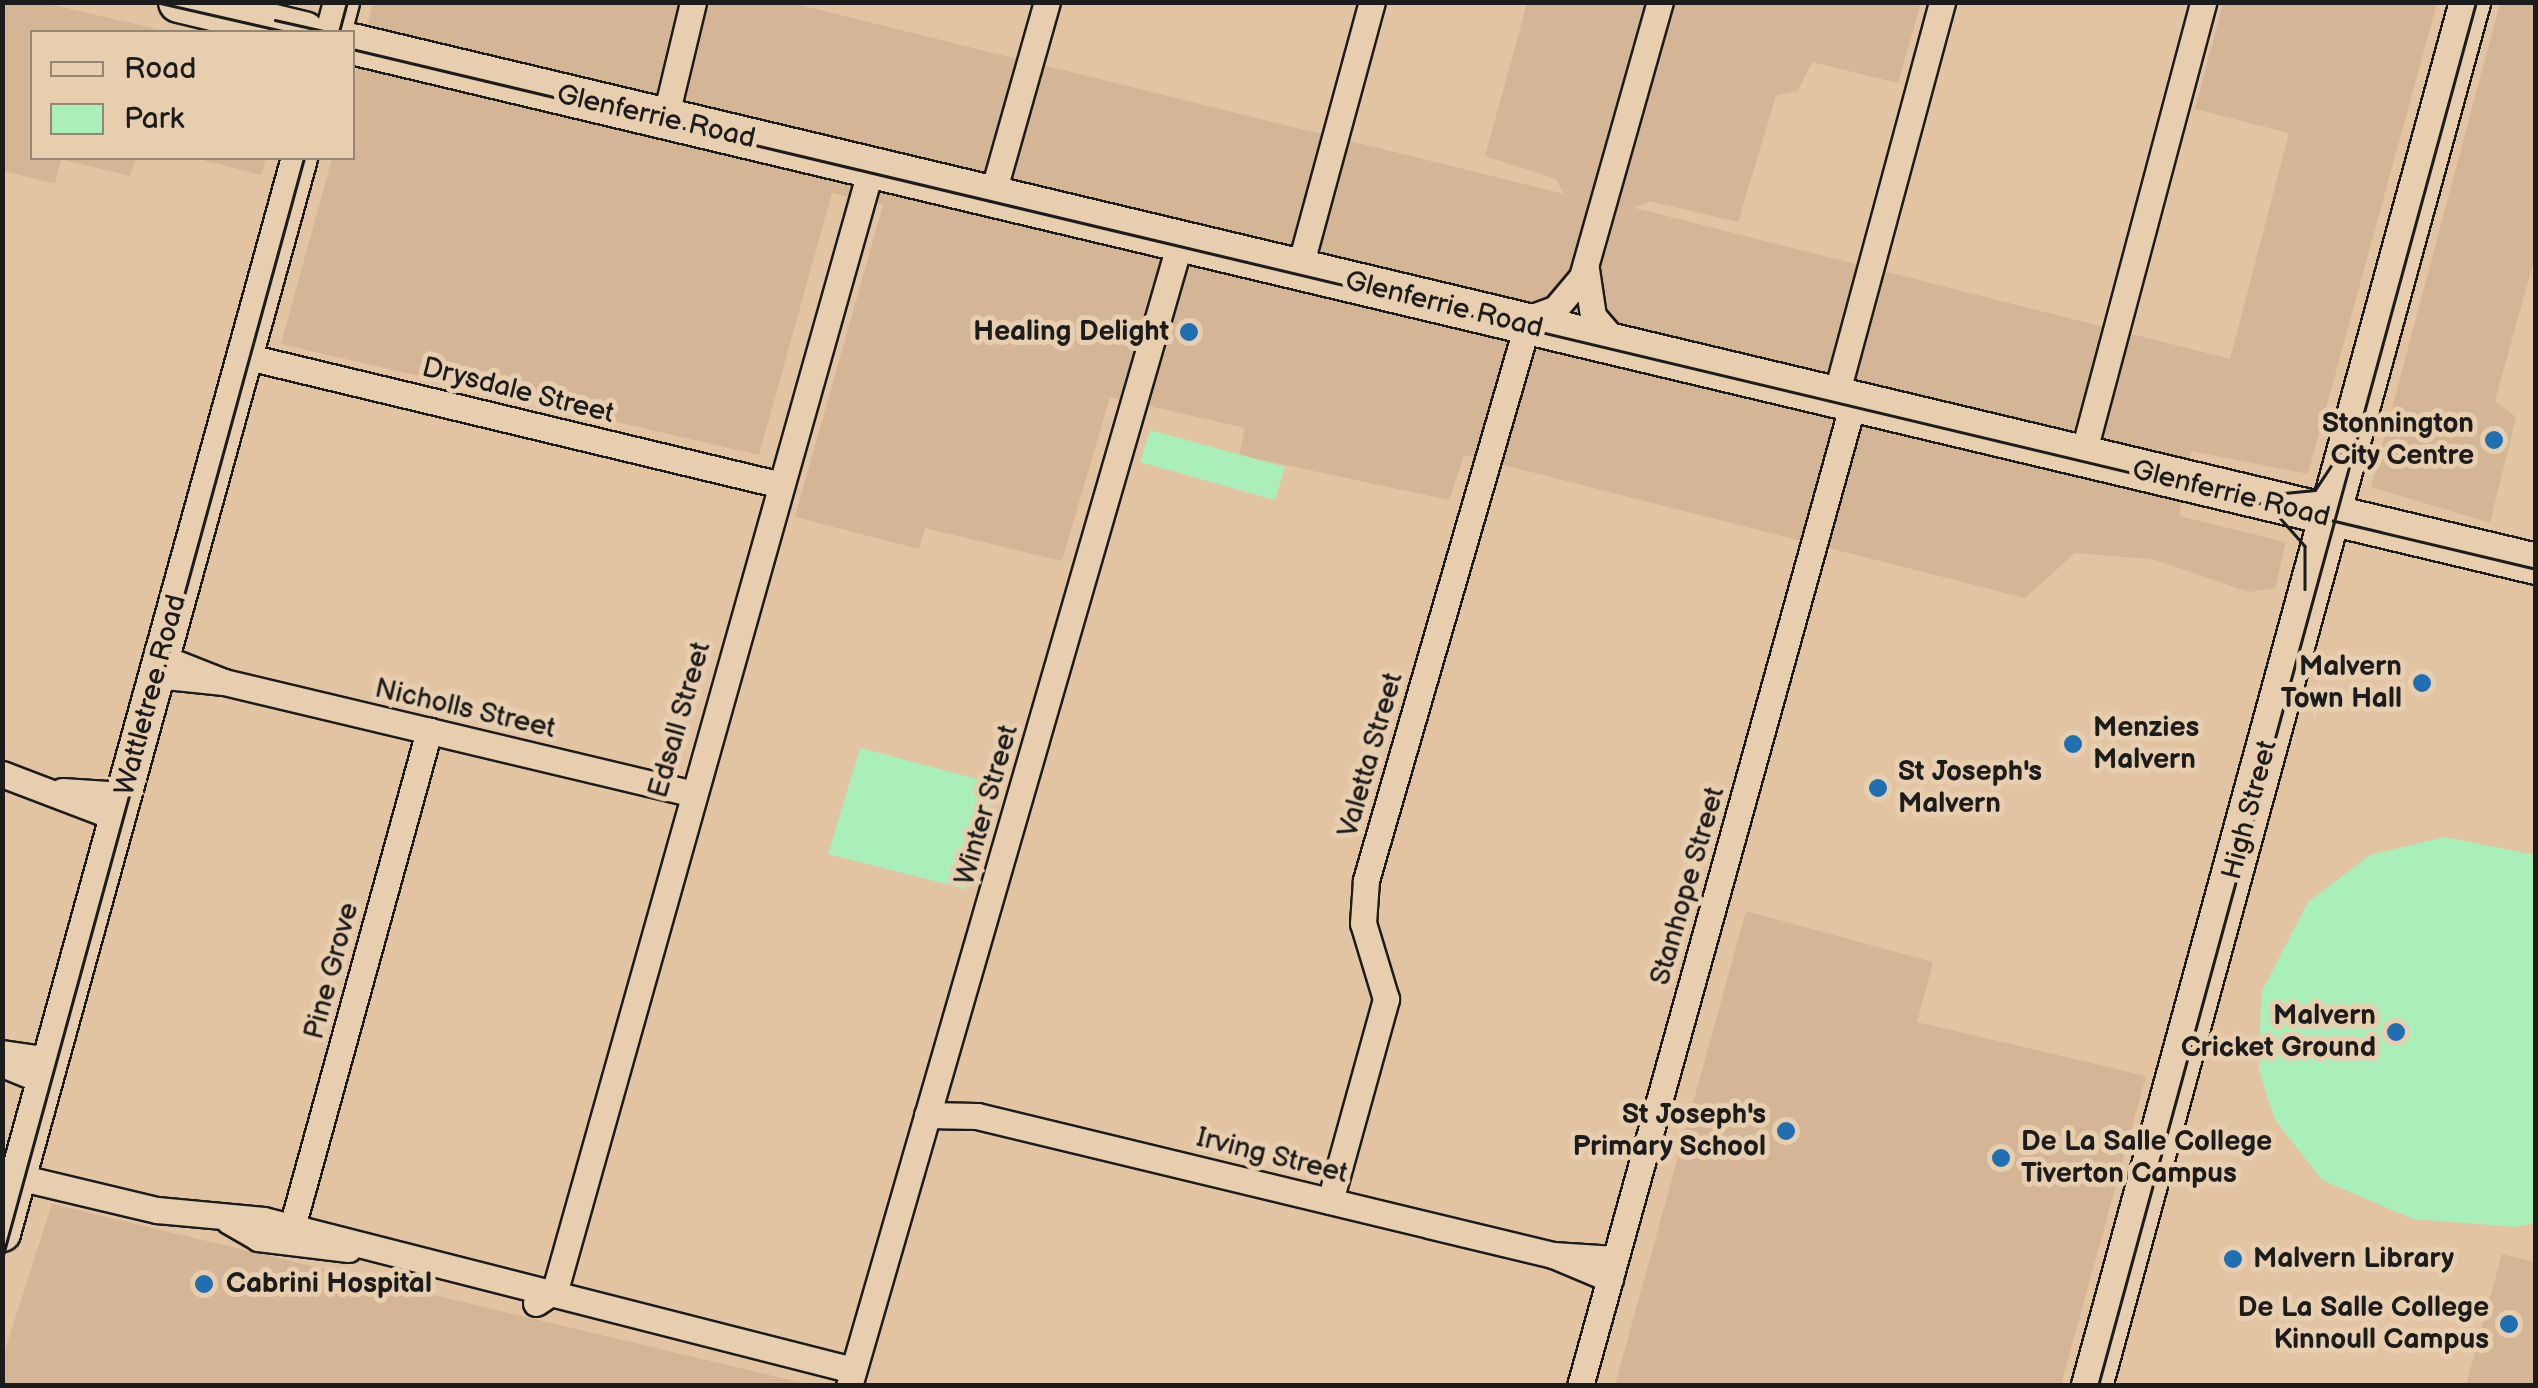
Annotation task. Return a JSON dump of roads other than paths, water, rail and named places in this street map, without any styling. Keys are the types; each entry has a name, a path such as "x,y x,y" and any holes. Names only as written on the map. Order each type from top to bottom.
{"main road":[{"path":"179,2 296,30"},
{"path":"334,30 341,2"},
{"name":"High Street","path":"2092,1386 2470,2"},
{"name":"Glenferrie Road","path":"355,45 2536,564"},
{"name":"Wattletree Road","path":"2,1233 298,160"}],"street":[{"path":"665,119 692,2"},
{"path":"992,196 1047,2"},
{"path":"1299,270 1372,2"},
{"path":"1515,322 1555,309 1587,260 1660,2"},
{"name":"Stanhope Street","path":"1580,1386 1844,401 1898,167 1942,2"},
{"path":"2082,458 2202,2"},
{"name":"Edsall Street","path":"545,1296 871,168"},
{"name":"Winter Street","path":"851,1378 1180,242"},
{"path":"1587,260 1594,316 1627,349"},
{"name":"Valetta Street","path":"1330,1201 1386,999 1363,924 1366,880 1515,322"},
{"name":"Drysdale Street","path":"244,356 777,484"},
{"name":"Nicholls Street","path":"159,666 691,794"},
{"name":"Pine Grove","path":"292,1227 428,731"},
{"path":"2,774 120,806"},
{"path":"2,1053 47,1071"},
{"path":"2,1064 47,1071"},
{"name":"Irving Street","path":"930,1105 1612,1270"},
{"path":"20,1168 157,1210 167,1205 228,1220 292,1227 348,1248 598,1308 851,1378"},
{"path":"228,1220 258,1238 320,1252 348,1248"}],"tram line":[{"path":"156,2 278,30"},
{"path":"340,30 347,2"},
{"path":"2098,1386 2476,2"},
{"path":"275,20 319,30"},
{"path":"355,50 2536,569"},
{"path":"2,1259 303,160"},
{"path":"2264,495 2315,490 2344,446"},
{"path":"2275,512 2305,546 2305,589"}],"place":[{"name":"Healing Delight","path":"1189,332"},
{"name":"Stonnington City Centre","path":"2494,440"},
{"name":"Malvern Town Hall","path":"2422,683"},
{"name":"Menzies Malvern","path":"2073,744"},
{"name":"St Joseph's Malvern","path":"1878,788"},
{"name":"Malvern Cricket Ground","path":"2396,1032"},
{"name":"St Joseph's Primary School","path":"1786,1131"},
{"name":"De La Salle College Tiverton Campus","path":"2001,1158"},
{"name":"Malvern Library","path":"2233,1259"},
{"name":"Cabrini Hospital","path":"204,1284"},
{"name":"De La Salle College Kinnoull Campus","path":"2509,1324"}]}
